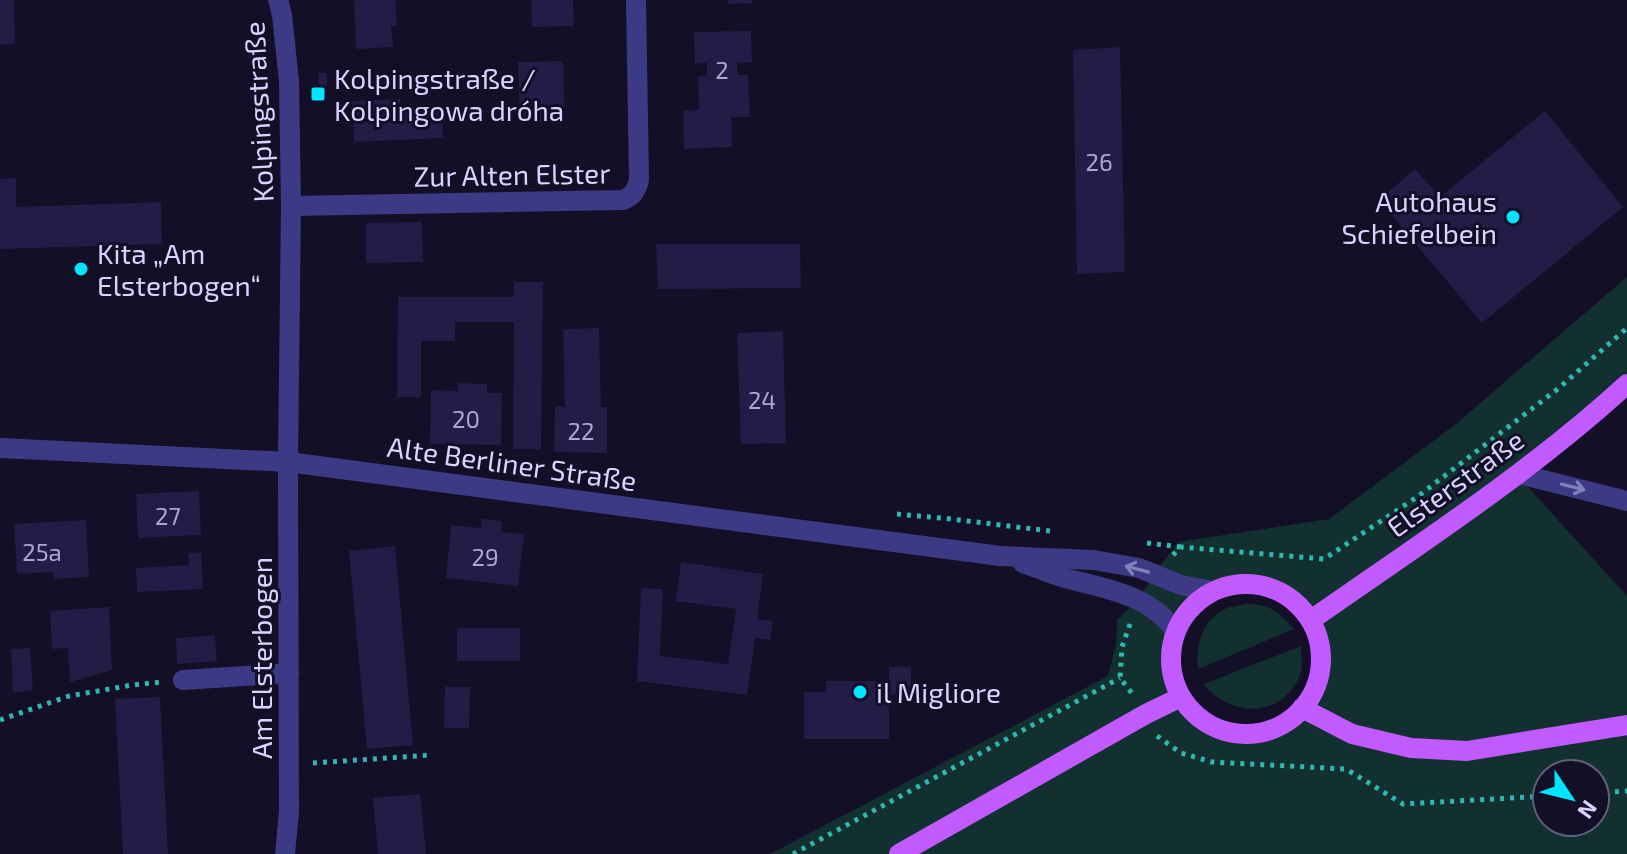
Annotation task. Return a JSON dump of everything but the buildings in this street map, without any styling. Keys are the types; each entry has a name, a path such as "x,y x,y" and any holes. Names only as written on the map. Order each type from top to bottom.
{"main road":[{"name":"Elsterstraße","path":"1311,620 1519,474 1627,384"},
{"path":"1233,584 1256,584 1278,590 1297,603 1311,620 1319,642 1320,666 1315,689 1302,708 1277,727 1247,734 1216,728 1190,710 1181,697 1172,674 1171,650 1176,632 1192,606 1212,591 1233,584"},
{"path":"899,854 1181,697"},
{"path":"1302,708 1352,734 1411,748 1467,751 1627,725"}],"street":[{"name":"Kolpingstraße","path":"278,0 289,81 288,462"},
{"name":"Zur Alten Elster","path":"291,206 623,200 629,197 639,180 636,0"},
{"name":"Alte Berliner Straße","path":"5,451 288,462 1000,556 1094,560 1139,568 1181,585 1212,591"},
{"name":"Am Elsterbogen","path":"285,854 290,764 288,462"},
{"path":"1519,474 1627,501"},
{"name":"Alte Berliner Straße","path":"1000,556 1061,577 1121,592 1166,618 1176,632"},
{"path":"183,680 289,673"}],"path":[{"path":"1135,541 1324,559 1417,497 1559,388 1627,328"},
{"path":"885,513 1059,532"},
{"path":"1156,575 1181,547"},
{"path":"1139,600 1122,647 1120,678 1158,737 1181,753 1212,762 1346,769 1403,804 1531,797"},
{"path":"793,854 1120,678"},
{"path":"0,720 69,696 183,680"},
{"path":"290,764 432,755"}],"green space":[{"path":"1627,277 1627,381 1311,620 1288,595 1270,586 1235,582 1206,588 1155,573 1178,542 1329,519 1456,424"},
{"path":"1518,476 1627,596 1627,722 1467,749 1412,746 1304,707 1316,685 1320,666 1319,645 1312,622"},
{"path":"1155,575 1208,592 1184,615 1172,638 1171,665 1180,697 893,854 770,854 1108,676 1116,644 1117,620"},
{"path":"1246,604 1273,610 1294,629 1198,669 1198,651 1206,625 1227,608"},
{"path":"1301,646 1302,669 1294,687 1271,705 1243,708 1215,695 1204,684"},
{"path":"1181,698 1208,723 1239,734 1255,734 1271,729 1302,709 1411,751 1627,727 1627,854 903,854"}],"place":[{"name":"Kolpingstraße / Kolpingowa dróha","path":"318,94"},
{"name":"Autohaus Schiefelbein","path":"1513,217"},
{"name":"Kita „Am Elsterbogen“","path":"81,269"},
{"name":"il Migliore","path":"860,692"}]}
